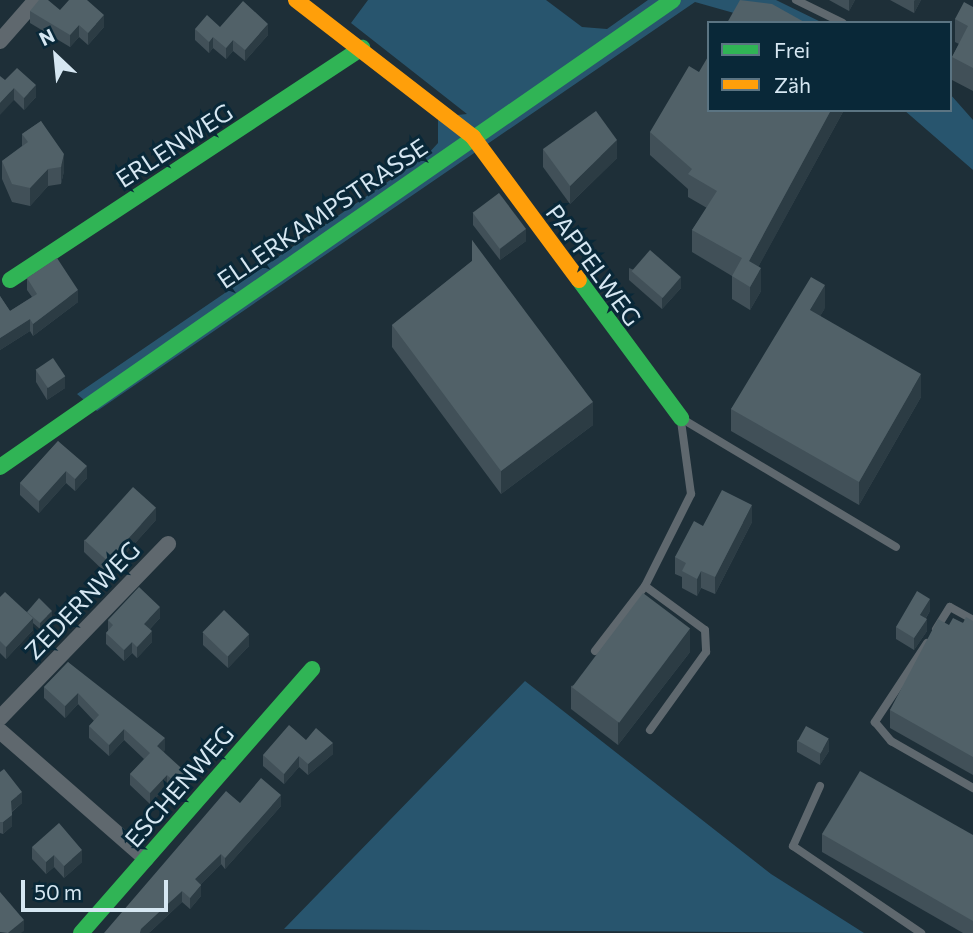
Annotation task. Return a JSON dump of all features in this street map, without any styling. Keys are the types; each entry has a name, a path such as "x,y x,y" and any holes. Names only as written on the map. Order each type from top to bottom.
{"street":[{"path":"0,41 36,0"},
{"name":"PAPPELWEG","path":"296,0 362,47 472,138 681,418"},
{"name":"ELLERKAMPSTRASSE","path":"0,467 673,0"},
{"name":"ERLENWEG","path":"10,280 362,47"},
{"name":"ZEDERNWEG","path":"0,718 168,544"},
{"name":"ESCHENWEG","path":"81,933 312,669"},
{"path":"0,731 146,859"}],"lane":[{"path":"796,0 839,21"},
{"path":"681,418 896,547"},
{"path":"595,651 645,586 691,494 681,418"},
{"path":"645,586 705,630 706,652 650,730"},
{"path":"973,620 950,607 875,722 891,741 973,788"},
{"path":"820,786 793,846 921,933"}],"shaded area":[{"path":"368,0 546,0 582,27 607,29 648,0 776,0 819,21 762,21 695,2 97,411 77,394 427,155 438,143 438,117 467,114 351,23"},
{"path":"952,96 973,120 973,170 906,112 952,112"},
{"path":"525,681 771,874 864,933 284,929"}],"building":[{"path":"39,0 48,0 60,10 69,0 87,0 104,15 88,33 79,25 70,35 30,11"},
{"path":"740,0 772,4 802,21 728,21"},
{"path":"243,1 268,24 245,50 233,40 226,48 213,37 209,42 195,29 207,15 220,27"},
{"path":"964,2 973,7 973,68 952,57 968,26 955,19"},
{"path":"707,58 707,112 830,112 749,261 761,268 750,287 732,276 742,258 692,230 717,191 688,174 692,169 650,132 689,66 699,72"},
{"path":"17,68 36,85 24,98 14,88 0,103 0,76 5,80"},
{"path":"596,111 617,140 570,186 543,149"},
{"path":"41,121 64,154 61,167 48,169 30,188 12,184 2,161 28,142 22,134"},
{"path":"499,193 526,229 500,249 473,213"},
{"path":"472,240 593,402 501,471 392,325 472,261"},
{"path":"650,250 681,277 663,298 632,271"},
{"path":"57,258 78,290 33,324 30,319 0,338 0,296 10,311 37,294 27,278"},
{"path":"811,277 825,285 810,310 921,374 859,482 731,409"},
{"path":"53,358 65,376 48,388 36,370"},
{"path":"58,441 87,466 75,479 66,471 39,501 20,483"},
{"path":"133,487 156,508 108,561 85,541"},
{"path":"722,490 752,505 715,577 701,571 697,579 682,571 686,563 675,557 694,521 703,526"},
{"path":"139,587 160,607 144,624 152,631 137,647 132,642 124,650 106,633 113,625 108,620"},
{"path":"917,591 930,599 920,615 927,619 914,638 896,627"},
{"path":"5,592 33,618 6,647 0,641 0,597"},
{"path":"643,593 690,629 619,723 572,687"},
{"path":"39,598 52,611 40,623 27,612"},
{"path":"224,610 249,634 228,657 202,632"},
{"path":"966,617 973,621 973,757 890,710 938,619 949,625 953,618 963,623"},
{"path":"68,662 165,738 157,746 190,776 180,787 167,775 150,793 130,774 150,753 124,729 109,745 89,726 99,715 78,693 65,706 44,687"},
{"path":"289,725 306,740 316,728 333,743 308,764 299,756 284,774 263,755"},
{"path":"806,726 829,739 820,753 798,741"},
{"path":"4,769 22,792 11,801 12,815 0,822 0,772"},
{"path":"860,771 973,835 973,921 822,834"},
{"path":"261,778 281,795 225,858 221,854 195,879 201,885 190,898 182,891 141,929 140,933 104,933 226,791 240,803"},
{"path":"59,823 82,850 64,866 54,855 46,862 32,847"},
{"path":"0,892 24,920 8,933 0,932"}],"traffic: fast":[{"path":"0,467 673,0"},
{"path":"10,280 362,48"},
{"path":"579,280 681,418"},
{"path":"81,933 312,669"}],"traffic: slow":[{"path":"296,0 473,137 579,280"}]}
